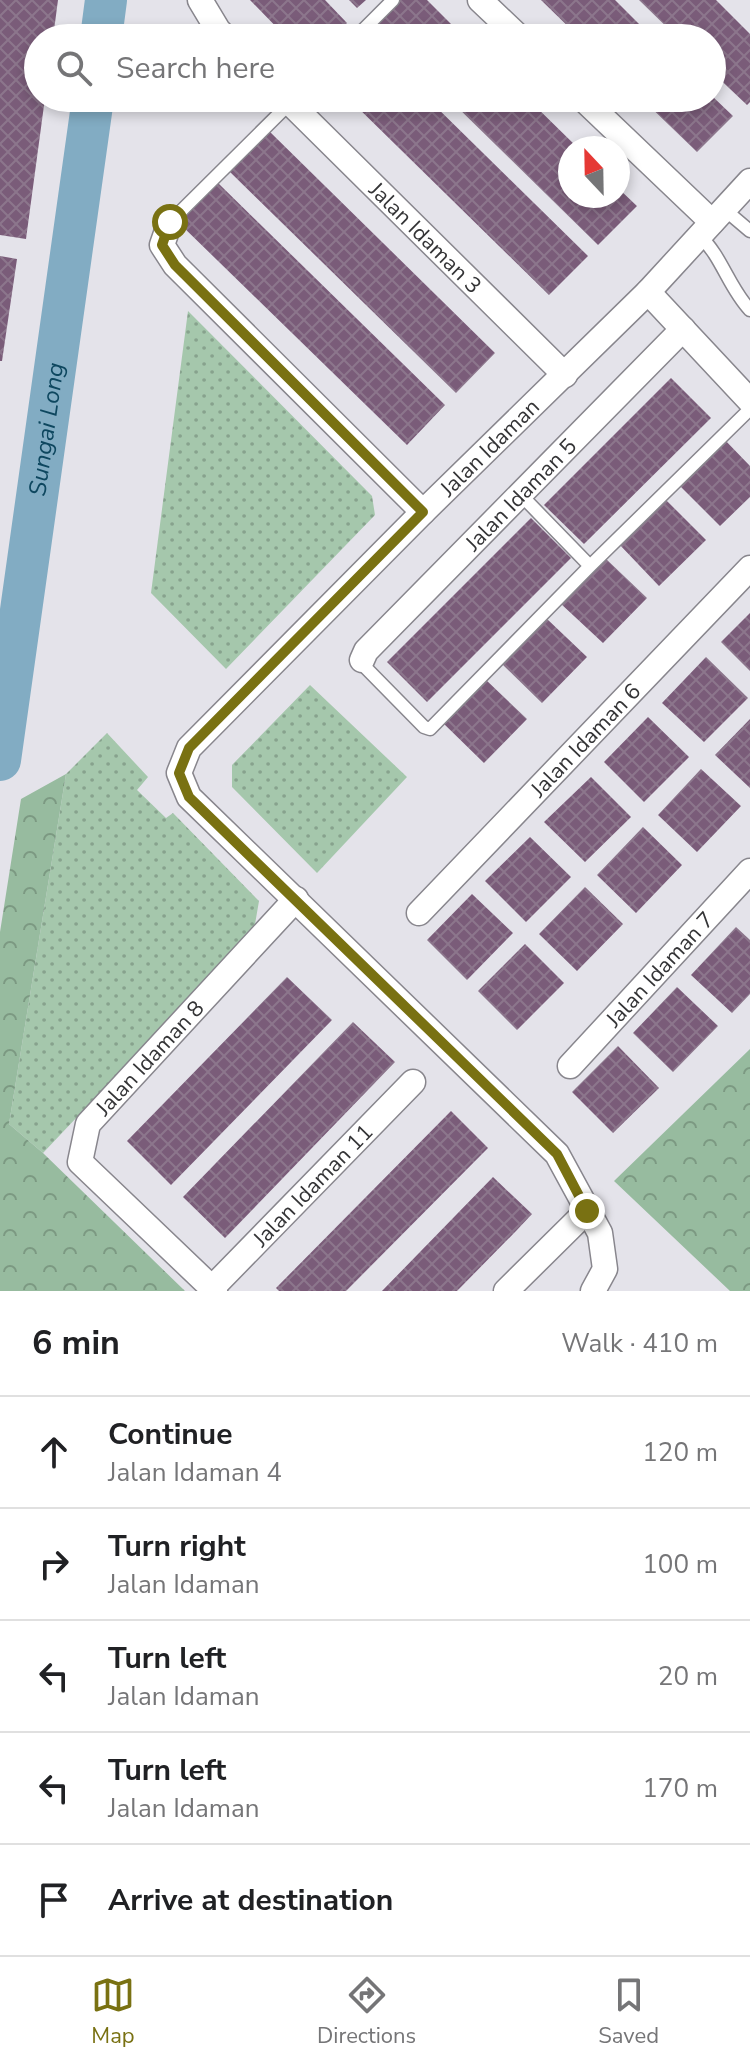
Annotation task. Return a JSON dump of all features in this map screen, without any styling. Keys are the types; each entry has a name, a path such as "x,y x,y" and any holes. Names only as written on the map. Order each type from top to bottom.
{"street":[{"path":"200,0 214,24"},
{"path":"480,0 505,24"},
{"name":"Jalan Idaman 3","path":"302,112 565,375"},
{"path":"597,112 712,222"},
{"name":"Jalan Idaman","path":"596,1290 605,1269 600,1233 557,1154 189,797 179,773 189,748 423,512 648,292 750,181"},
{"path":"170,222 162,245 175,265 423,512"},
{"path":"648,292 750,401"},
{"name":"Jalan Idaman 5","path":"362,660 366,651 683,329"},
{"name":"Jalan Idaman 6","path":"419,913 750,568"},
{"name":"Jalan Idaman 7","path":"570,1066 750,871"},
{"name":"Jalan Idaman 8","path":"213,1290 80,1162 88,1124 296,899"},
{"name":"Jalan Idaman 11","path":"213,1290 413,1082"},
{"path":"506,1291 587,1211"}],"lane":[{"path":"369,24 393,0"},
{"path":"170,222 278,112"},
{"path":"750,231 712,222 718,256 743,303 750,310"},
{"path":"362,660 366,668 424,727 430,729 750,409"},
{"path":"520,494 590,566"}],"green space":[{"path":"188,311 372,496 375,515 226,669 151,593"},
{"path":"310,685 407,777 317,873 232,787 232,765"},
{"path":"107,733 148,777 137,790 166,818 173,813 259,901 254,930 43,1153 9,1124 66,774"},
{"path":"66,774 9,1124 185,1291 0,1291 0,932 21,799"},
{"path":"750,1049 750,1291 730,1291 614,1181"}],"building":[{"path":"0,0 58,0 55,24 24,24 24,112 43,112 26,239 0,235"},
{"path":"250,0 325,0 347,23 346,24 273,24"},
{"path":"349,0 366,0 357,8"},
{"path":"397,0 427,0 451,24 373,24"},
{"path":"541,0 615,0 639,24 566,24"},
{"path":"639,0 716,0 750,34 750,102 747,105 726,85 726,24 664,24"},
{"path":"726,109 733,116 697,152 656,112 726,112"},
{"path":"362,112 441,112 588,256 549,295"},
{"path":"462,112 541,112 566,136 558,136 558,206"},
{"path":"269,131 495,353 456,393 229,171"},
{"path":"218,183 445,405 407,445 179,223"},
{"path":"630,199 637,206 598,245 560,208 630,208"},
{"path":"0,256 17,259 2,361 0,361"},
{"path":"671,378 711,418 584,544 544,505"},
{"path":"723,438 750,466 750,497 720,526 677,483"},
{"path":"664,498 706,540 659,586 618,543"},
{"path":"531,518 571,558 427,702 387,662"},
{"path":"604,557 647,598 603,643 560,603"},
{"path":"750,613 750,671 721,642"},
{"path":"546,618 587,657 542,703 502,664"},
{"path":"706,657 748,698 704,742 662,703"},
{"path":"485,679 527,719 484,763 442,722"},
{"path":"648,717 689,757 644,802 604,762"},
{"path":"750,719 750,788 715,755"},
{"path":"701,769 741,806 697,852 658,815"},
{"path":"591,777 631,817 585,862 544,822"},
{"path":"643,827 682,865 636,913 597,875"},
{"path":"530,837 571,877 526,922 485,881"},
{"path":"585,887 623,924 577,971 539,934"},
{"path":"472,894 513,933 467,980 427,940"},
{"path":"736,927 750,940 750,994 732,1013 691,975"},
{"path":"525,944 564,983 517,1030 478,991"},
{"path":"287,977 332,1020 171,1185 127,1141"},
{"path":"677,987 718,1026 673,1072 633,1033"},
{"path":"353,1022 395,1062 225,1238 183,1197"},
{"path":"618,1046 659,1088 613,1133 572,1092"},
{"path":"451,1111 488,1148 346,1291 279,1291 276,1288"},
{"path":"493,1177 532,1214 516,1231 457,1291 382,1291"}],"waterway":[{"name":"Sungai Long","path":"103,24 106,0"},
{"name":"Sungai Long","path":"0,760 91,112"}],"route":[{"path":"170,222 162,245 175,265 423,512 189,748 179,773 189,797 557,1154 587,1211"}]}
